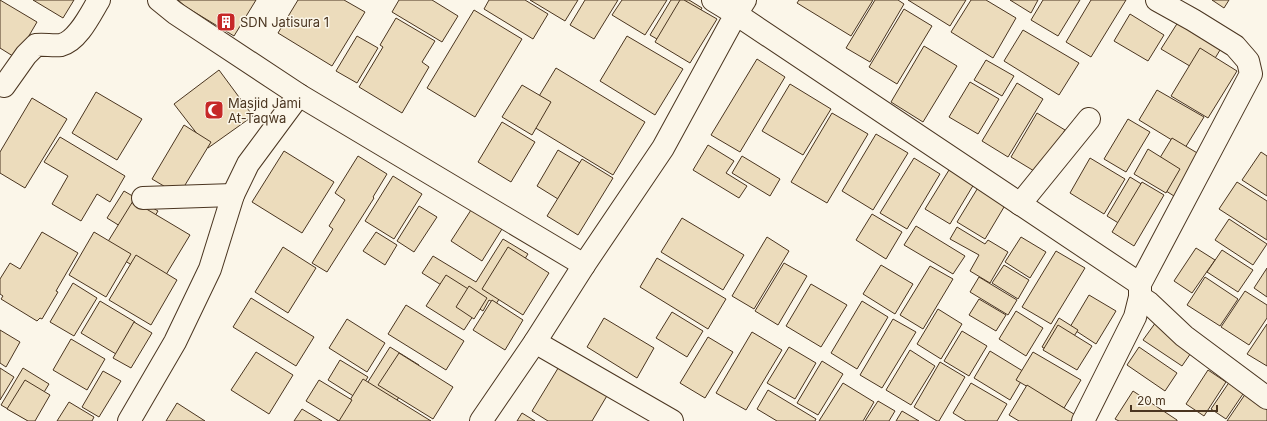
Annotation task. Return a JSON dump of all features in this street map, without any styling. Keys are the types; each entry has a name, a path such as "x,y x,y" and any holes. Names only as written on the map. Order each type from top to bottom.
{"street":[{"path":"4,86 26,55 36,45 61,45 71,41 80,30 99,0"},
{"path":"159,0 176,13 299,95 584,265"},
{"path":"713,0 740,7 1020,204 1140,291 1149,303 1184,336 1267,398"},
{"path":"1083,421 1135,317 1140,291 1251,74 1248,61 1235,46 1157,0"},
{"path":"481,421 663,148 740,7"},
{"path":"129,421 175,342 210,269 233,195 248,164 299,95"},
{"path":"1020,204 1089,119"},
{"path":"143,198 233,195"},
{"path":"535,342 672,421"}],"building":[{"path":"0,0 37,22 16,58 0,48"},
{"path":"33,0 74,0 63,18"},
{"name":"SDN Jatisura 1","path":"178,0 256,0 234,36 186,7"},
{"path":"298,0 344,0 365,12 332,66 278,33"},
{"path":"399,0 432,0 458,16 442,42 392,12"},
{"path":"489,0 525,0 548,14 533,39 484,9"},
{"path":"530,0 578,0 565,21"},
{"path":"585,0 618,0 594,39 570,25"},
{"path":"622,0 667,0 645,35 612,15"},
{"path":"671,0 689,0 702,8 676,50 650,35"},
{"path":"680,0 684,0 717,19 690,63 655,42"},
{"path":"799,0 873,0 851,36 797,3"},
{"path":"875,0 898,0 904,4 870,62 846,48"},
{"path":"908,0 966,0 950,26"},
{"path":"971,0 986,0 1016,18 993,58 951,32"},
{"path":"1010,0 1038,0 1031,13"},
{"path":"1043,0 1080,0 1058,36 1031,20"},
{"path":"1091,0 1126,0 1091,57 1066,42"},
{"path":"1212,0 1229,0 1224,8"},
{"path":"904,9 932,26 897,84 869,67"},
{"path":"474,10 522,39 475,117 427,88"},
{"path":"1130,14 1164,35 1148,61 1114,41"},
{"path":"396,18 435,41 422,62 429,67 402,113 359,87 383,47 380,45"},
{"path":"1180,19 1223,45 1205,75 1161,49"},
{"path":"1023,30 1079,63 1059,95 1004,61"},
{"path":"357,36 378,48 357,83 336,71"},
{"path":"627,36 683,69 655,115 600,81"},
{"path":"924,46 957,66 923,122 891,102"},
{"path":"1200,48 1237,71 1208,118 1171,96"},
{"path":"757,59 785,77 740,152 711,135"},
{"path":"986,60 1014,76 1002,96 974,80"},
{"path":"556,68 645,122 613,175 524,121"},
{"name":"Masjid Jami At-Taqwa","path":"219,70 253,116 208,148 174,104"},
{"path":"970,82 999,99 978,134 949,117"},
{"path":"1017,83 1043,99 1008,157 982,141"},
{"path":"790,84 831,109 803,155 762,131"},
{"path":"522,85 551,102 532,135 502,117"},
{"path":"1157,90 1204,117 1185,148 1139,120"},
{"path":"96,92 142,119 117,160 72,133"},
{"path":"32,98 67,119 25,188 0,173 0,152"},
{"path":"832,113 868,134 827,203 791,182"},
{"path":"1037,113 1065,130 1039,174 1011,157"},
{"path":"1128,119 1150,132 1126,172 1104,159"},
{"path":"502,122 535,142 511,182 478,162"},
{"path":"184,125 211,142 179,195 152,179"},
{"path":"876,134 908,153 873,210 842,191"},
{"path":"60,137 125,176 110,202 97,194 81,221 52,204 68,176 44,162"},
{"path":"1172,138 1199,154 1174,196 1147,179"},
{"path":"708,145 734,161 726,173 747,186 739,198 693,170"},
{"path":"1148,149 1180,169 1166,193 1134,174"},
{"path":"558,150 580,163 558,199 537,186"},
{"path":"284,151 334,182 302,233 252,202"},
{"path":"1261,152 1267,156 1267,196 1242,180"},
{"path":"358,156 387,174 373,197 374,198 327,272 312,263 333,229 329,226 345,200 335,193"},
{"path":"742,156 780,179 770,196 732,173"},
{"path":"914,158 940,174 907,229 880,213"},
{"path":"1090,158 1125,179 1104,214 1070,193"},
{"path":"582,159 613,178 578,235 547,216"},
{"path":"949,170 974,184 950,224 925,209"},
{"path":"393,176 422,194 394,239 365,221"},
{"path":"1130,177 1161,196 1138,235 1107,216"},
{"path":"1142,182 1164,195 1134,246 1112,232"},
{"path":"1237,182 1267,201 1267,240 1219,209"},
{"path":"979,186 1007,202 985,239 957,222"},
{"path":"124,191 158,211 141,239 107,218"},
{"path":"133,201 190,235 161,283 104,248"},
{"path":"419,206 437,217 414,252 397,241"},
{"path":"471,210 502,229 482,261 451,241"},
{"path":"872,214 902,232 886,259 856,240"},
{"path":"682,218 744,255 723,290 661,252"},
{"path":"1229,219 1267,244 1253,265 1215,240"},
{"path":"916,226 965,256 953,274 904,245"},
{"path":"957,227 985,244 988,240 1008,252 990,283 970,271 979,255 950,239"},
{"path":"42,232 78,253 42,319 40,318 37,321 1,299 3,296 0,294 0,279 10,263 20,269"},
{"path":"94,232 131,254 106,297 69,275"},
{"path":"376,232 397,245 385,265 363,251"},
{"path":"767,237 789,251 754,309 732,296"},
{"path":"1021,237 1046,252 1030,278 1005,262"},
{"path":"503,239 528,254 496,304 489,300 483,311 422,273 433,256 476,282"},
{"path":"283,247 316,268 288,313 255,292"},
{"path":"508,247 549,273 523,315 482,289"},
{"path":"1196,248 1215,260 1192,293 1174,281"},
{"path":"1222,250 1253,270 1238,292 1207,272"},
{"path":"1056,251 1085,268 1051,324 1022,307"},
{"path":"136,255 177,280 151,325 109,300"},
{"path":"657,258 726,299 708,329 640,287"},
{"path":"784,263 807,276 778,325 755,311"},
{"path":"881,265 913,284 895,314 863,294"},
{"path":"1004,265 1029,280 1018,299 992,283"},
{"path":"930,266 953,279 923,329 900,315"},
{"path":"1267,268 1267,297 1254,288"},
{"path":"446,275 484,299 464,330 426,306"},
{"path":"979,277 1017,300 1008,315 970,292"},
{"path":"1205,277 1238,299 1220,326 1187,305"},
{"path":"73,283 97,298 74,336 50,322"},
{"path":"811,284 847,305 821,347 786,326"},
{"path":"469,286 487,298 474,319 456,307"},
{"path":"1245,291 1267,305 1267,318 1249,345 1221,327"},
{"path":"1089,295 1116,311 1096,344 1070,327"},
{"path":"251,298 314,337 296,366 233,327"},
{"path":"979,299 1006,315 996,331 969,315"},
{"path":"492,300 523,320 505,350 473,330"},
{"path":"100,301 135,322 116,354 81,333"},
{"path":"862,301 888,317 857,369 831,353"},
{"path":"406,305 464,341 446,370 388,334"},
{"path":"938,309 962,324 941,359 917,344"},
{"path":"1016,311 1043,328 1026,356 999,339"},
{"path":"672,312 703,331 687,357 656,338"},
{"path":"604,318 654,348 637,378 587,347"},
{"path":"1059,318 1078,330 1060,358 1042,347"},
{"path":"347,319 385,343 367,372 329,348"},
{"path":"893,319 916,332 882,388 860,375"},
{"path":"134,322 152,333 131,368 113,358"},
{"path":"1156,322 1195,347 1182,366 1143,340"},
{"path":"1267,324 1267,366 1247,354"},
{"path":"1058,325 1092,346 1077,370 1043,350"},
{"path":"0,330 20,342 6,367 0,363"},
{"path":"962,331 987,346 969,376 944,361"},
{"path":"752,332 782,350 746,410 716,393"},
{"path":"708,337 733,352 705,398 680,383"},
{"path":"71,339 105,359 87,390 53,370"},
{"path":"390,347 419,365 384,421 381,421 354,404"},
{"path":"789,347 816,363 795,399 767,383"},
{"path":"1139,347 1177,373 1165,391 1127,365"},
{"path":"910,350 935,366 911,405 886,390"},
{"path":"990,351 1026,373 1010,400 974,378"},
{"path":"256,352 293,375 269,414 231,390"},
{"path":"1033,352 1081,380 1064,408 1016,380"},
{"path":"399,353 453,387 433,419 378,385"},
{"path":"340,360 368,377 355,397 328,380"},
{"path":"822,361 843,374 818,415 797,403"},
{"path":"940,362 965,377 939,421 937,421 914,407"},
{"path":"560,365 608,394 592,421 548,421 532,411"},
{"path":"0,368 14,377 0,400"},
{"path":"23,368 49,384 27,420 1,405"},
{"path":"1208,370 1226,382 1204,416 1186,404"},
{"path":"103,371 121,381 99,417 82,407"},
{"path":"363,379 431,421 337,421"},
{"path":"25,380 50,395 35,421 28,421 7,409"},
{"path":"319,380 352,400 339,421 306,401"},
{"path":"1230,381 1245,391 1226,419 1211,409"},
{"path":"843,383 874,402 863,421 819,421"},
{"path":"971,383 1007,404 997,421 966,421 953,413"},
{"path":"1027,385 1077,416 1074,421 1019,421 1009,415"},
{"path":"768,390 816,419 815,421 777,421 757,409"},
{"path":"1133,391 1177,421 1119,421 1115,419"},
{"path":"1246,393 1267,407 1267,421 1227,421"},
{"path":"878,401 895,411 889,421 865,421"},
{"path":"69,402 94,417 92,421 57,421"},
{"path":"177,403 205,421 166,421"},
{"path":"302,409 322,421 294,421"},
{"path":"902,411 919,421 896,421"},
{"path":"522,413 535,421 517,421"}],"place":[{"name":"SDN Jatisura 1","path":"226,22"},
{"name":"Masjid Jami At-Taqwa","path":"214,110"}]}
